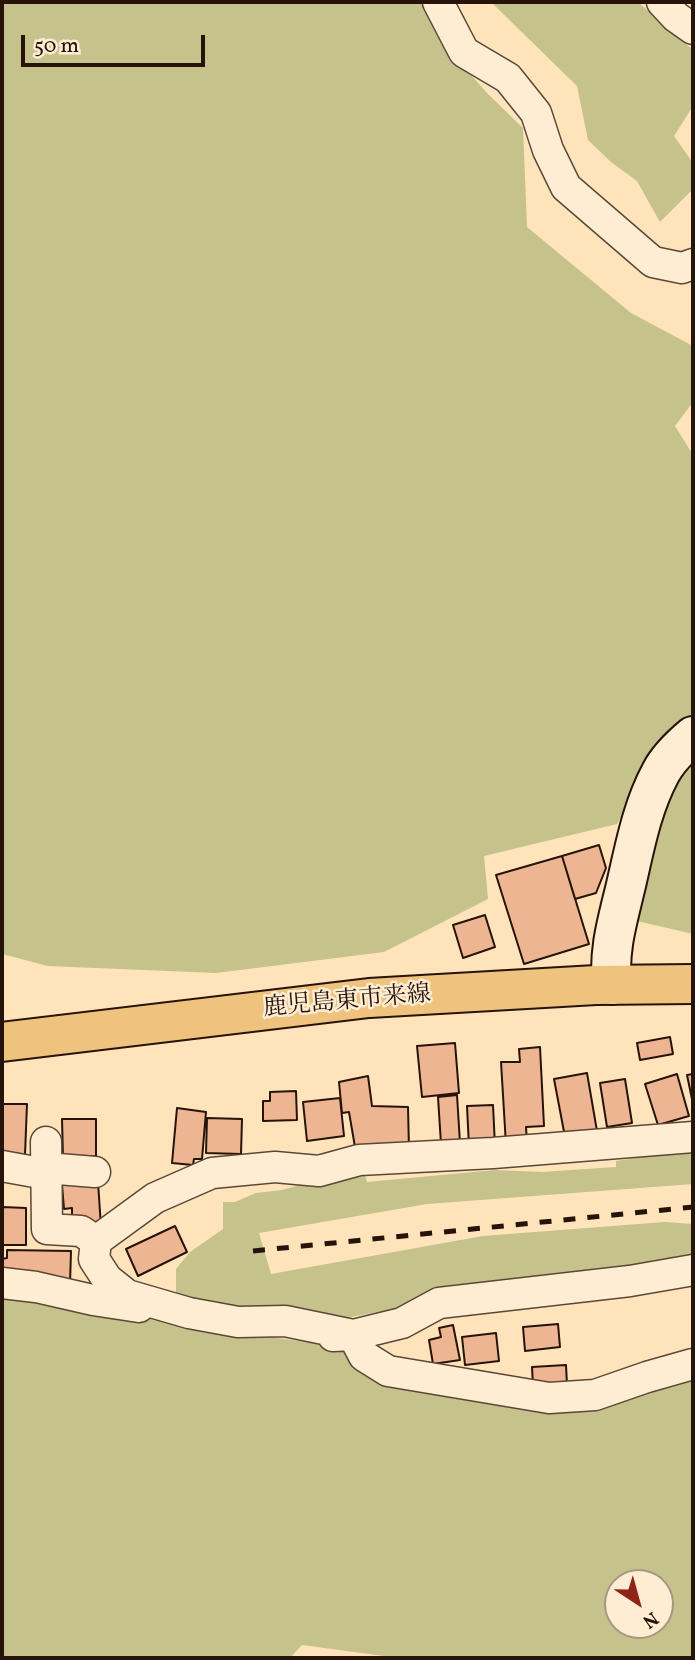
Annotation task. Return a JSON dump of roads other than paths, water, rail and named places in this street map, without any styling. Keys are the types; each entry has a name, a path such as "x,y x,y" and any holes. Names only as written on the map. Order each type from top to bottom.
{"main road":[{"name":"鹿児島東市来線","path":"2,1042 369,998 612,985 693,984"}],"street":[{"path":"438,2 464,52 508,78 536,113 548,150 566,187 653,262 682,268 693,264"},
{"path":"662,2 676,17 693,29"},
{"path":"612,985 609,962 639,825 662,771 678,748 693,736"},
{"path":"693,1137 493,1153 359,1160 319,1171 275,1167 212,1173 155,1198 96,1241 94,1259 107,1279 127,1295 189,1313 238,1322 285,1321 353,1335 365,1356 388,1371 549,1398 595,1395 693,1364"},
{"path":"46,1161 47,1228 81,1231 96,1241"},
{"path":"2,1166 46,1161 95,1172"},
{"path":"2,1283 137,1306 188,1320 308,1338 353,1335 402,1323 439,1303 617,1283 693,1270"}],"railway":[{"path":"253,1251 693,1207"}]}
